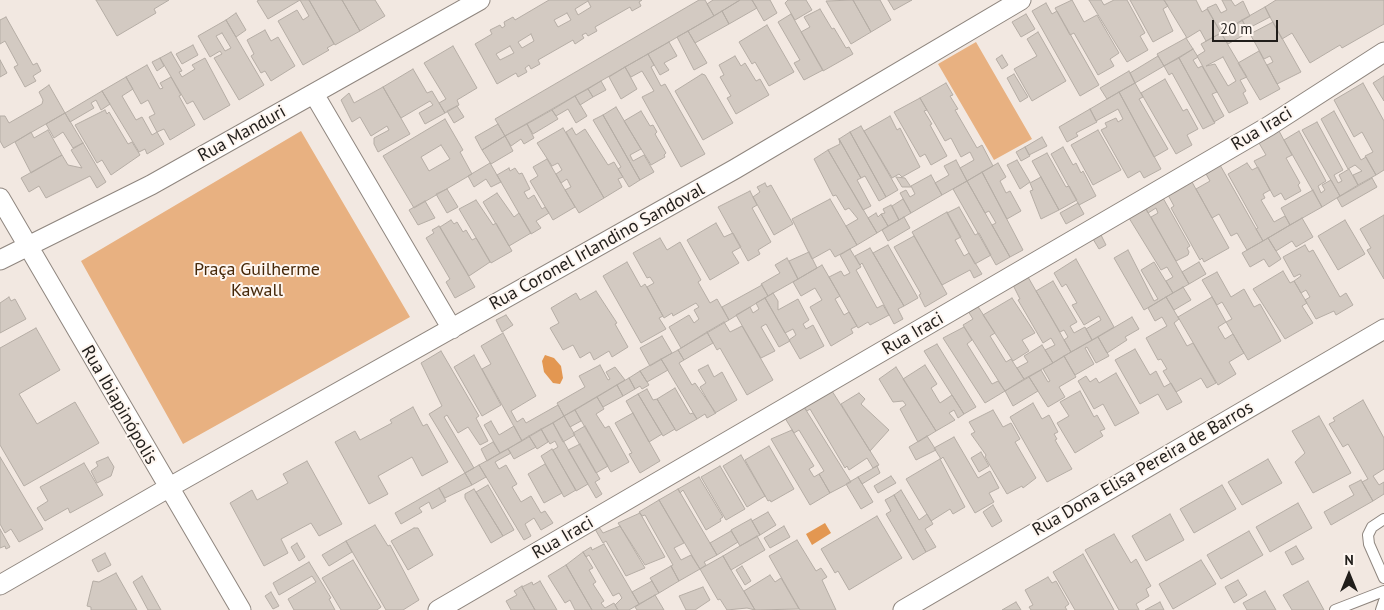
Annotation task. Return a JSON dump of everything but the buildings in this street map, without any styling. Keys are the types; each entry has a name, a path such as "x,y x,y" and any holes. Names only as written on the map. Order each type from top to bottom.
{"street":[{"name":"Rua Manduri","path":"0,260 151,185 480,0"},
{"name":"Rua Coronel Irlandino Sandoval","path":"0,585 168,488 735,169 1021,0"},
{"name":"Rua Iraci","path":"438,610 1252,136 1384,52"},
{"path":"314,94 452,329"},
{"name":"Rua Ibiapinópolis","path":"0,198 26,246 241,610"},
{"name":"Rua Dona Elisa Pereira de Barros","path":"903,610 1384,329"}],"lane":[{"path":"1384,519 1372,527 1368,535 1369,544 1384,578"},
{"path":"1335,610 1384,591"},
{"path":"1381,610 1384,601"}],"green space":[{"path":"976,42 1032,139 994,160 938,64"},
{"name":"Praça Guilherme Kawall","path":"301,131 410,317 183,444 81,261"}],"shaded area":[{"path":"545,355 554,358 561,366 563,378 560,384 553,383 544,372 542,361"},
{"path":"825,523 831,533 812,545 806,534"}]}
